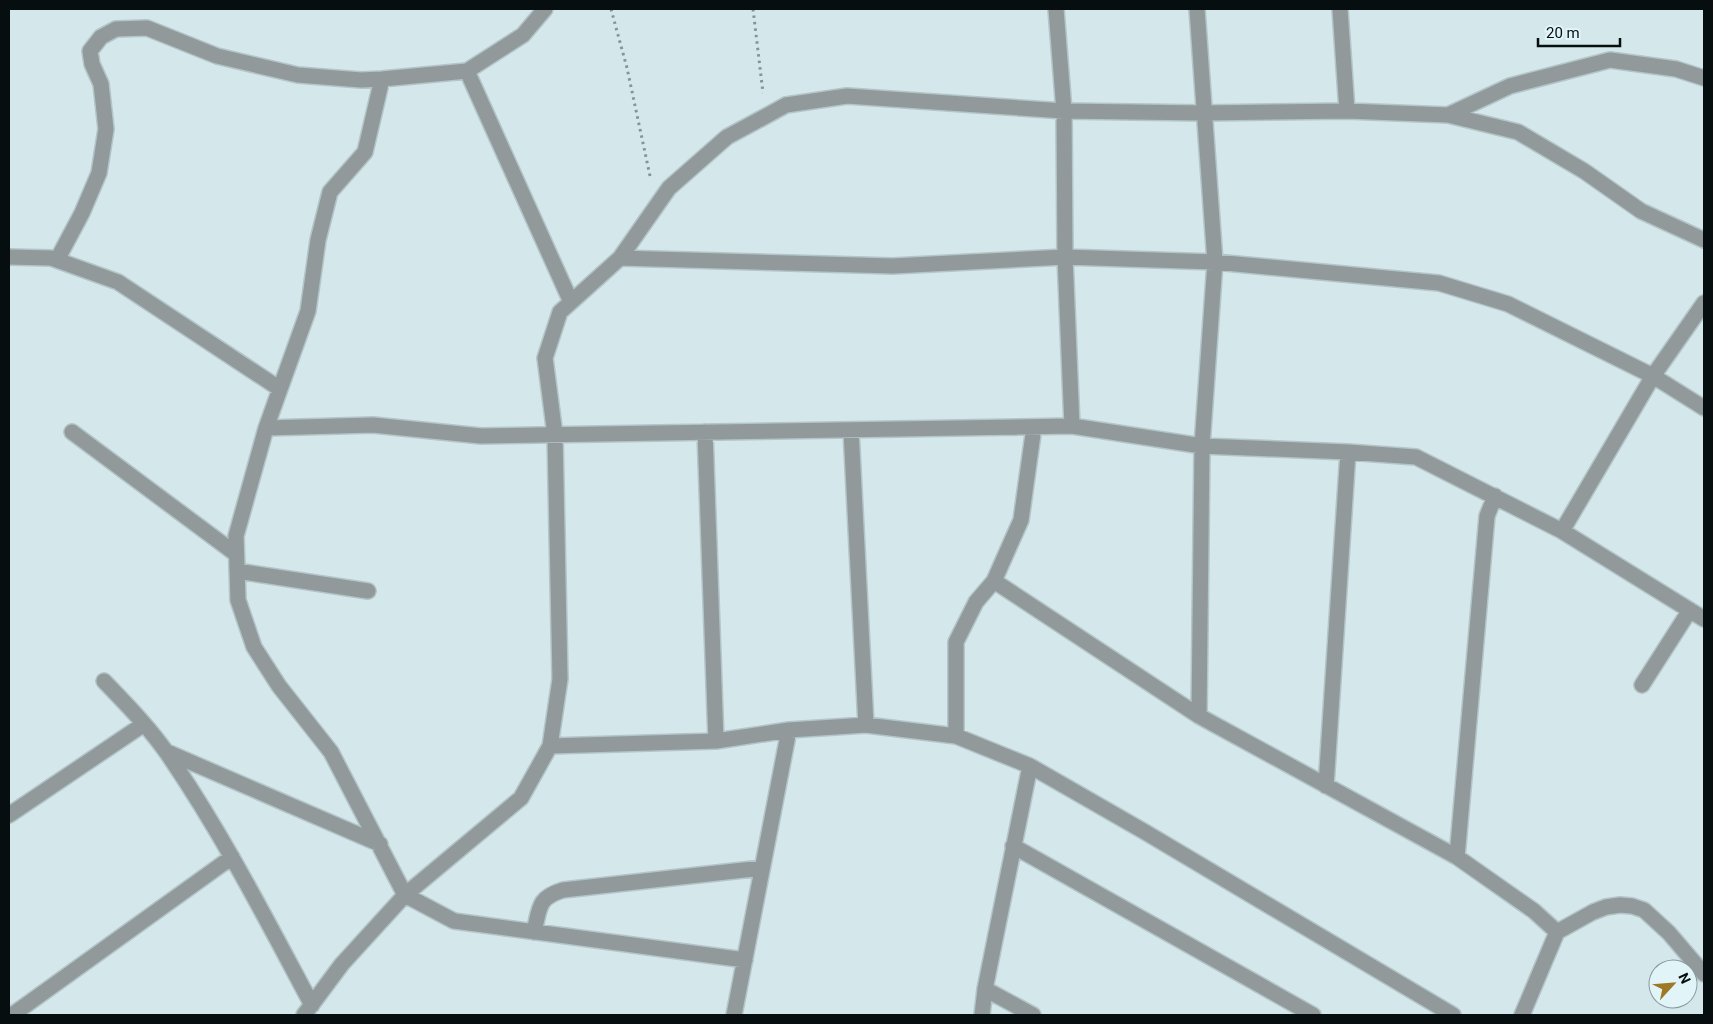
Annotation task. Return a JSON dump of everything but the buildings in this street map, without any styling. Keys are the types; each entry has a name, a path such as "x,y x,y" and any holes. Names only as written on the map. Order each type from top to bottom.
{"street":[{"path":"57,260 82,213 99,173 106,129 101,84 92,64 90,51 101,37 116,29 147,28 217,56 298,75 360,80 382,79 467,71 523,35 545,9"},
{"path":"1056,9 1064,111 1065,257 1072,426"},
{"path":"1197,9 1215,262 1202,446 1200,716"},
{"path":"1340,9 1347,111"},
{"path":"1448,115 1510,86 1610,60 1676,69 1704,78"},
{"path":"467,71 570,302"},
{"path":"382,79 366,152 330,192 318,240 308,311 266,428 236,536 238,600 254,647 279,686 331,752 405,895 454,921 745,960"},
{"path":"104,681 167,752 232,857 308,1010 342,964 405,895 521,798 550,746 560,679 556,434 545,358 560,312 620,258 668,188 727,137 786,105 847,96 1064,111 1347,111 1448,115 1518,132 1584,171 1641,211 1704,240"},
{"path":"620,258 893,266 1065,257 1215,262 1439,283 1508,304 1653,376 1704,408"},
{"path":"9,258 51,258 118,282 280,389"},
{"path":"1562,531 1653,376 1704,303"},
{"path":"266,428 374,425 481,436 1072,426 1202,446 1348,452 1416,457 1562,531 1704,619"},
{"path":"956,736 956,642 976,602 994,581 1021,520 1034,427"},
{"path":"851,430 866,725"},
{"path":"72,432 236,554"},
{"path":"705,432 716,741"},
{"path":"1326,786 1348,452"},
{"path":"1457,857 1487,516 1495,496"},
{"path":"237,570 368,591"},
{"path":"994,581 1200,716 1457,857 1534,912 1557,932"},
{"path":"1642,685 1690,610"},
{"path":"9,816 144,724"},
{"path":"550,746 716,741 789,730 866,725 956,736 1030,766 1453,1015"},
{"path":"734,1015 789,730"},
{"path":"167,752 380,844"},
{"path":"982,1015 985,989 1030,766"},
{"path":"1013,846 1313,1015"},
{"path":"12,1015 232,857"},
{"path":"534,932 541,903 549,894 563,890 762,868"},
{"path":"1522,1015 1557,932 1606,907 1620,905 1644,910 1669,933 1704,974"},
{"path":"985,989 1032,1015"}],"path":[{"path":"611,9 627,68 656,205"},
{"path":"753,9 766,116"}]}
